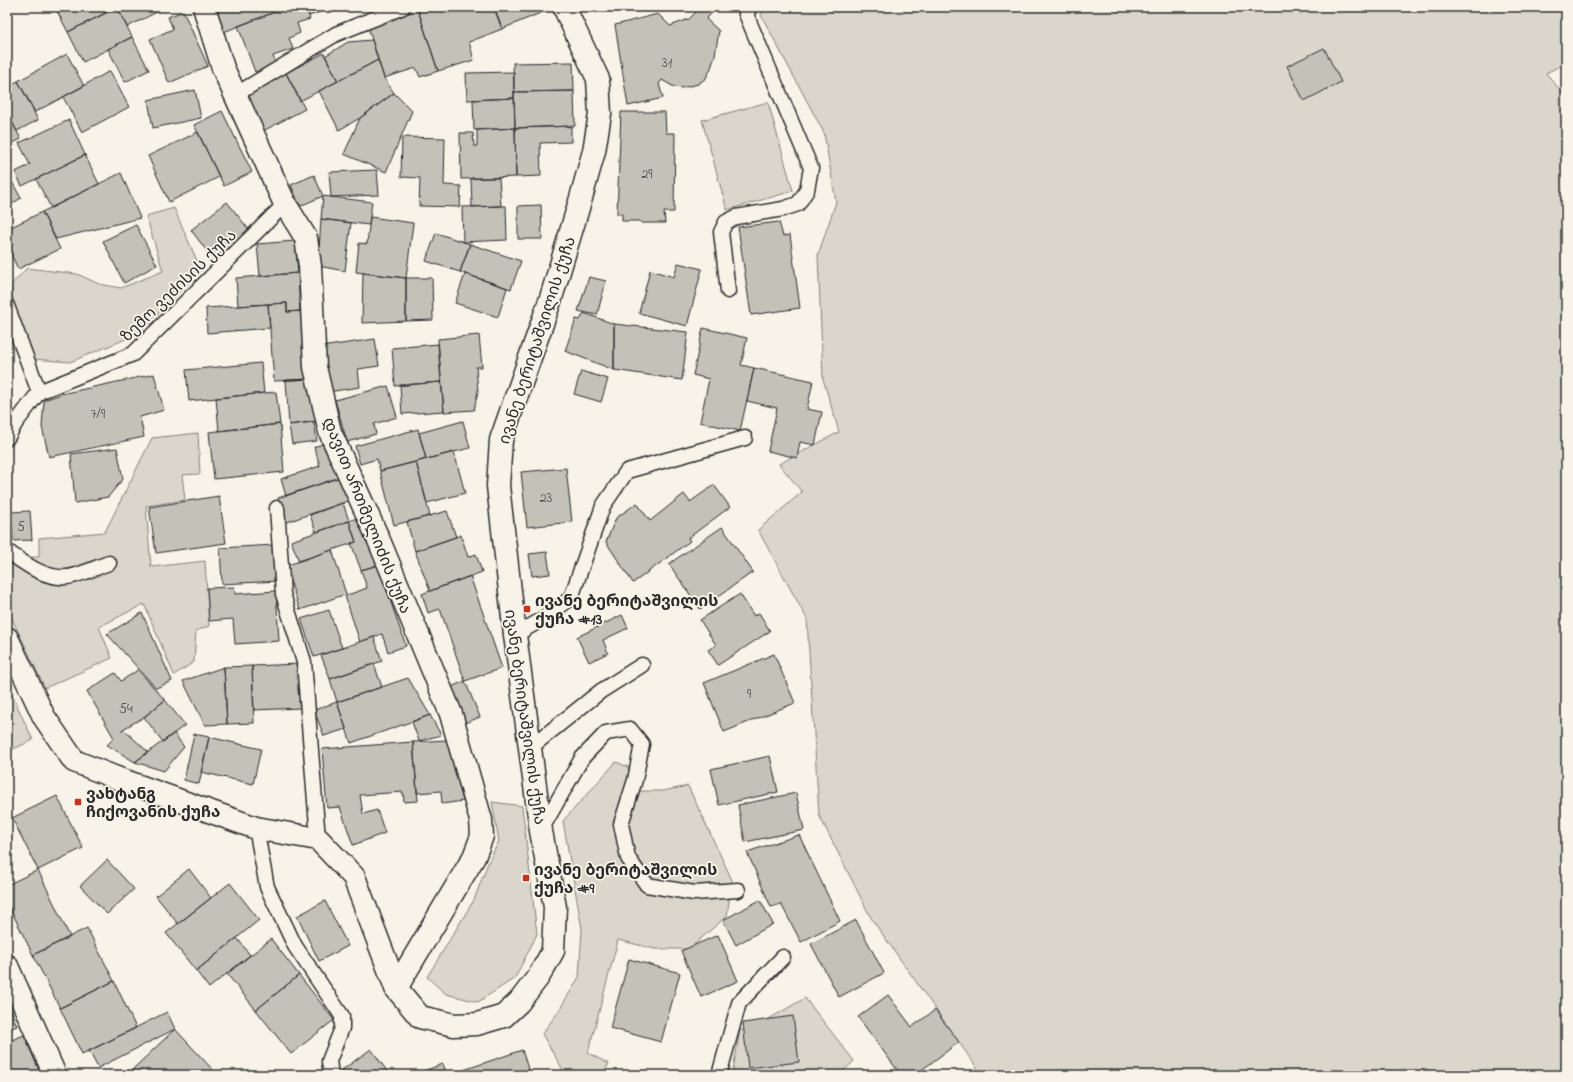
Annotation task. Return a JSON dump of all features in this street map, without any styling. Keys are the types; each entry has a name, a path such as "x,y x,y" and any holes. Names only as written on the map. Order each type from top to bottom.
{"main road":[{"name":"დავით ართმელიძის ქუჩა","path":"204,7 223,68 286,204 306,238 310,266 315,367 330,432 378,538 451,714 481,820 482,836 474,857 396,988"},
{"name":"ივანე ბერიტაშვილის ქუჩა","path":"318,839 354,877 396,988 420,1018 454,1025 477,1024 504,1016 519,1002 539,976 553,951 555,907 541,830 515,635 498,486 501,440 551,298 594,151 600,114 598,79 564,7"},
{"path":"7,638 44,717 74,761 256,828 318,839"},
{"path":"7,966 55,1075"}],"lane":[{"path":"235,95 336,34 403,7"},
{"path":"728,291 721,232 726,222 736,217 783,209 798,204 807,190 811,168 746,14 750,7"},
{"name":"ზემო ვეძისის ქუჩა","path":"39,392 133,354 286,204"},
{"path":"7,306 39,392 15,424 7,438"},
{"path":"515,635 541,620 571,598 603,506 627,472 745,438"},
{"path":"277,508 283,594 304,662 318,839"},
{"path":"7,551 28,566 51,576 67,577 109,563"},
{"path":"531,748 601,690 642,665"},
{"path":"541,830 582,758 606,733 630,729 642,744 635,780 621,824 628,858 647,885 694,893 738,890"},
{"path":"256,828 267,886 295,946 342,1016 342,1028 329,1061 331,1075"},
{"path":"719,1075 739,1002 783,957"}],"shaded area":[{"path":"765,7 1566,7 1566,63 1546,73 1566,97 1566,1075 982,1075 871,918 819,815 807,619 758,530 802,492 779,464 839,432 823,379 818,255 836,202 824,133 761,15"},
{"path":"768,102 793,191 727,210 702,120"},
{"path":"174,208 201,270 138,334 70,362 33,359 23,339 10,286 27,268 77,274 99,284 121,288 163,271 146,216"},
{"path":"198,433 200,474 182,475 185,500 146,506 151,567 205,561 209,626 196,631 194,662 174,675 144,604 99,627 112,658 45,688 7,608 7,557 39,557 39,538 105,532 152,438"},
{"path":"7,684 33,740 7,752"},
{"path":"616,762 628,767 633,791 663,791 688,786 732,880 727,916 689,949 655,949 618,940 588,1053 609,1064 602,1075 566,1075 542,1034 558,1012 579,977 582,929 563,821"},
{"path":"492,802 522,806 537,934 515,978 478,1002 446,994 427,977 474,900 488,863 499,841"},
{"path":"805,998 854,1061 839,1075 732,1075 740,1030 750,1030"}],"building":[{"path":"55,7 118,7 68,32"},
{"path":"117,7 164,7 165,8 127,27"},
{"path":"117,7 132,37 83,62 68,32"},
{"path":"211,7 288,7 221,33"},
{"path":"288,7 306,7 310,19 297,23 300,33 289,38 293,49 273,56 276,64 255,72 238,26"},
{"path":"306,7 334,7 309,16"},
{"path":"428,7 494,7 502,29 469,42 474,60 438,71 418,10"},
{"path":"494,7 549,7 550,9 502,29"},
{"path":"701,7 715,7 715,10 706,19 719,31 715,55 706,78 698,84 682,88 674,87 662,80 659,84 663,98 628,106 615,25 658,14 670,26 689,19"},
{"path":"418,10 438,71 420,77 416,68 384,78 368,27"},
{"path":"183,11 208,66 169,83 150,39 173,29 168,17"},
{"path":"132,37 149,70 125,82 108,49"},
{"path":"372,40 378,60 338,81 325,56 348,42"},
{"path":"1324,48 1341,82 1304,101 1287,66"},
{"path":"324,53 338,81 300,101 286,73"},
{"path":"67,54 84,86 35,112 18,81"},
{"path":"378,60 384,78 394,93 360,118 339,130 319,91"},
{"path":"573,62 574,91 514,92 513,63"},
{"path":"110,71 129,107 82,132 63,97"},
{"path":"514,72 514,98 467,100 466,73"},
{"path":"286,73 305,109 261,132 243,95"},
{"path":"18,81 38,120 17,131 7,113 7,87"},
{"path":"195,90 201,118 153,128 148,100"},
{"path":"574,91 575,126 515,128 514,92"},
{"path":"394,93 412,111 386,172 344,154 360,118"},
{"path":"514,98 515,128 474,130 473,100"},
{"path":"222,111 252,172 224,186 194,125"},
{"path":"621,112 665,112 666,133 675,133 674,212 664,212 665,223 622,221 622,214 617,214"},
{"path":"7,113 21,139 7,146"},
{"path":"69,120 85,155 22,186 15,172 30,165 19,143"},
{"path":"571,126 571,142 540,143 541,176 516,177 515,128"},
{"path":"515,128 516,177 461,179 460,133 473,133 474,146 477,146 477,130"},
{"path":"198,132 219,177 169,202 148,156"},
{"path":"402,137 445,138 444,185 461,186 460,207 419,206 420,178 401,177"},
{"path":"85,155 99,184 51,208 36,179"},
{"path":"377,170 379,195 331,197 329,172"},
{"path":"7,173 21,198 7,207"},
{"path":"121,173 140,218 56,239 42,212"},
{"path":"314,175 323,196 300,206 291,185"},
{"path":"471,178 499,178 501,206 472,207"},
{"path":"323,196 372,202 369,225 321,219"},
{"path":"227,202 250,231 213,259 191,230"},
{"path":"541,205 542,239 518,239 518,206"},
{"path":"506,206 507,240 463,242 462,207"},
{"path":"42,212 60,249 18,269 7,246 7,229"},
{"path":"370,217 413,223 406,278 356,272 359,243 367,244"},
{"path":"321,219 351,223 345,271 318,266"},
{"path":"779,222 783,236 790,235 800,308 751,315 738,227"},
{"path":"136,225 157,265 124,283 103,241"},
{"path":"436,233 470,244 460,272 426,261"},
{"path":"295,241 298,273 260,276 257,244"},
{"path":"470,244 521,261 511,289 460,272"},
{"path":"678,263 702,269 687,326 639,313 650,270 674,277"},
{"path":"298,273 300,311 287,312 287,303 238,306 236,278"},
{"path":"363,273 406,278 406,321 362,323"},
{"path":"465,274 507,288 498,317 455,303"},
{"path":"589,277 606,281 597,315 578,311"},
{"path":"406,278 432,278 433,320 406,321"},
{"path":"287,303 287,312 300,311 311,379 274,381 268,304"},
{"path":"268,304 270,328 207,333 206,308"},
{"path":"584,313 614,324 614,370 565,351 576,319 580,320"},
{"path":"614,324 688,332 682,380 614,370"},
{"path":"703,328 747,338 741,365 754,368 740,431 700,422 709,379 693,375"},
{"path":"479,335 482,367 476,367 478,391 474,410 444,412 438,339"},
{"path":"375,339 379,366 358,369 360,387 328,392 321,347"},
{"path":"438,344 441,382 395,386 392,348"},
{"path":"261,363 264,393 189,401 186,370"},
{"path":"754,368 813,381 807,409 822,412 815,445 800,442 797,458 768,451 777,408 747,401"},
{"path":"581,371 608,379 601,402 574,394"},
{"path":"154,374 164,410 140,417 144,437 49,457 42,427 44,400 61,394"},
{"path":"311,379 322,420 289,425 286,380"},
{"path":"441,382 444,411 402,414 400,385"},
{"path":"388,386 397,417 374,424 376,434 347,442 335,400"},
{"path":"276,392 280,424 219,431 216,398"},
{"path":"463,421 470,448 426,459 419,433"},
{"path":"314,422 317,441 292,444 289,425"},
{"path":"280,424 284,472 214,479 209,432"},
{"path":"418,429 426,459 380,471 377,459 360,464 355,446"},
{"path":"331,441 343,476 286,496 281,479 320,466 314,447"},
{"path":"117,448 123,479 108,497 75,503 71,454"},
{"path":"454,452 465,493 427,503 416,462"},
{"path":"416,462 430,516 394,525 380,471"},
{"path":"566,468 572,522 527,527 521,472"},
{"path":"343,476 351,500 287,522 278,498"},
{"path":"714,485 730,507 688,538 690,541 633,583 606,542 616,518 637,503 650,521 684,494 690,502"},
{"path":"219,496 226,543 156,553 149,507"},
{"path":"343,503 349,521 316,532 310,515"},
{"path":"30,511 32,540 13,541 11,512"},
{"path":"447,511 456,537 415,551 407,522"},
{"path":"362,516 378,565 361,570 351,543 356,542 349,521"},
{"path":"349,521 356,542 299,561 291,541"},
{"path":"722,527 753,572 700,609 669,564"},
{"path":"461,535 468,557 476,554 482,572 430,591 415,551"},
{"path":"276,545 278,581 222,584 220,548"},
{"path":"332,550 346,594 300,610 285,566"},
{"path":"547,552 550,574 532,576 529,554"},
{"path":"378,565 406,646 388,652 382,634 360,642 345,596 367,588 361,570"},
{"path":"470,576 502,668 465,681 440,609 428,613 422,594"},
{"path":"234,587 235,594 276,591 279,641 235,644 233,619 209,621 207,588"},
{"path":"740,594 754,616 759,613 770,631 718,665 708,650 716,645 700,620"},
{"path":"329,610 342,648 314,657 301,619"},
{"path":"142,613 172,681 156,688 107,634"},
{"path":"622,615 628,628 603,640 608,653 589,662 577,637"},
{"path":"374,637 382,661 330,679 321,655"},
{"path":"774,654 795,703 724,732 704,683"},
{"path":"299,664 301,708 254,710 252,666"},
{"path":"374,664 382,687 337,702 330,679"},
{"path":"252,666 254,723 227,724 224,667"},
{"path":"224,667 227,724 205,725 183,681"},
{"path":"138,670 165,700 144,717 123,729 114,738 87,691 115,673 121,681"},
{"path":"408,678 430,715 351,743 337,702"},
{"path":"465,681 480,717 465,723 451,687"},
{"path":"165,700 185,725 163,742 144,717"},
{"path":"337,702 346,729 324,736 314,710"},
{"path":"430,715 441,735 419,741 412,722"},
{"path":"123,729 148,752 135,762 107,745"},
{"path":"174,733 184,747 164,771 135,762"},
{"path":"194,734 209,737 199,784 184,780"},
{"path":"209,737 261,749 253,784 201,772"},
{"path":"447,740 463,801 442,804 441,791 417,793 413,742"},
{"path":"413,742 418,801 404,802 403,792 360,795 363,814 377,810 385,833 353,845 340,807 327,808 322,749"},
{"path":"770,756 778,792 719,805 711,769"},
{"path":"796,793 804,830 745,842 738,805"},
{"path":"57,796 83,848 38,870 12,818"},
{"path":"799,835 840,921 801,942 781,904 771,907 747,852"},
{"path":"107,860 134,889 107,914 80,886"},
{"path":"189,869 211,898 178,924 156,896"},
{"path":"38,870 70,937 33,955 7,902 7,885"},
{"path":"230,883 259,920 196,971 166,933"},
{"path":"760,900 773,924 736,945 723,920"},
{"path":"325,901 348,946 319,961 297,916"},
{"path":"856,920 884,973 839,997 811,944"},
{"path":"87,928 114,981 60,1008 33,955"},
{"path":"718,935 738,981 701,997 681,951"},
{"path":"237,938 250,955 209,988 196,971"},
{"path":"271,939 299,975 256,1010 227,974"},
{"path":"629,959 680,973 661,1042 610,1028"},
{"path":"299,975 334,1020 291,1054 256,1010"},
{"path":"114,981 136,1028 82,1054 60,1008"},
{"path":"888,995 912,1027 935,1010 959,1042 915,1075 901,1075 858,1017"},
{"path":"7,1000 17,1026 7,1030"},
{"path":"167,1012 175,1029 98,1068 89,1051"},
{"path":"793,1016 799,1062 748,1068 743,1023"},
{"path":"175,1029 213,1070 207,1075 137,1075 132,1070"},
{"path":"24,1035 41,1075 7,1075 7,1042"},
{"path":"371,1049 387,1071 381,1075 340,1075 338,1073"},
{"path":"522,1050 530,1075 449,1075"},
{"path":"443,1064 447,1075 415,1074"}],"place":[{"name":"ივანე ბერიტაშვილის ქუჩა #13","path":"527,609"},
{"name":"ვახტანგ ჩიქოვანის ქუჩა","path":"78,802"},
{"name":"ივანე ბერიტაშვილის ქუჩა #9","path":"526,878"}]}
